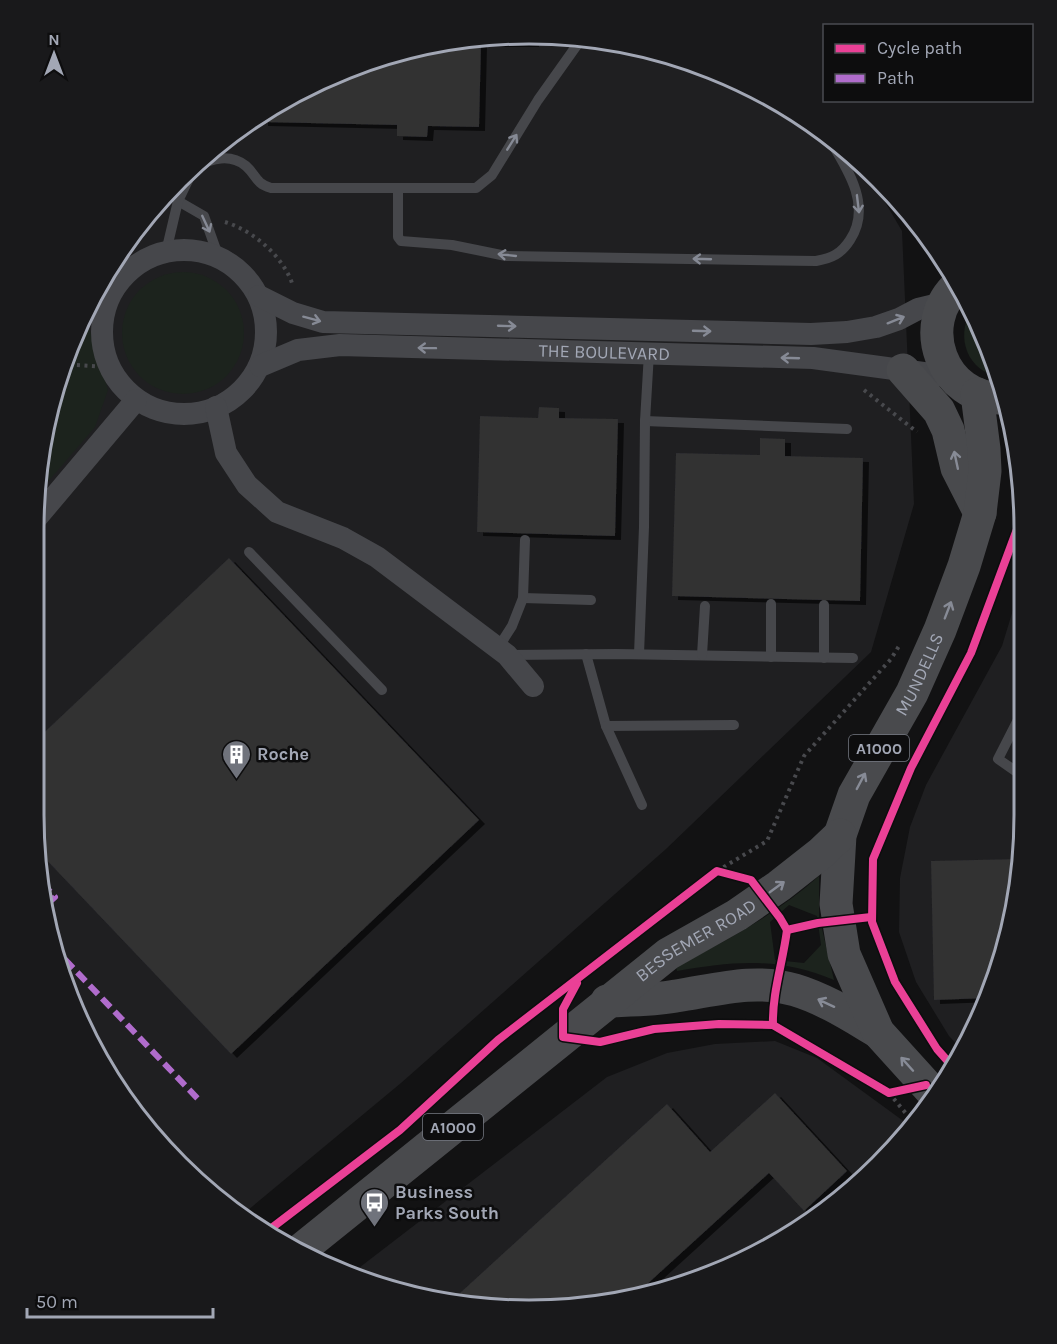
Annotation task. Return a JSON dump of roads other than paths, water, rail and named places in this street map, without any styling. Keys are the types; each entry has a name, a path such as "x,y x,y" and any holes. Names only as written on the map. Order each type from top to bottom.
{"main road":[{"name":"A1000","path":"951,294 936,323 936,341 941,358 978,390"},
{"path":"903,370 939,411 948,430 957,468 980,513"},
{"name":"MUNDELLS","path":"930,1088 878,1032 844,954 836,904 840,835 854,795 912,693 940,630 964,566 980,513 985,459 978,390"},
{"name":"BESSEMER ROAD","path":"306,1246 668,954 737,915 821,853 840,835"},
{"name":"BESSEMER ROAD","path":"607,1001 675,996 744,984 771,986 795,990 816,998 878,1032"}],"street":[{"path":"200,251 224,260 244,275 259,296 266,319 266,343 260,366 246,387 228,402 182,415 158,411 136,400 120,386 108,367 102,347 100,304 132,267 152,255 166,252 200,251"},
{"name":"THE BOULEVARD","path":"259,296 293,313 323,322 811,334 847,332 876,327 899,320 951,294"},
{"name":"THE BOULEVARD","path":"260,366 298,350 340,345 813,358 903,370 978,390"},
{"path":"45,507 136,400"},
{"path":"216,407 226,453 247,485 277,512 343,538 377,557 503,651 533,686"}],"lane":[{"path":"215,159 231,158 246,167 260,185 272,188 477,188 492,175 538,99 576,46"},
{"path":"398,188 398,237 401,242 462,246 506,256 816,261 839,254 859,223 856,190 841,158"},
{"path":"166,252 178,201 185,188"},
{"path":"178,194 178,201"},
{"path":"178,201 204,216 219,258"},
{"path":"639,654 649,353"},
{"path":"645,421 847,429"},
{"path":"525,540 523,598 503,651 853,658"},
{"path":"249,552 382,690"},
{"path":"523,598 591,600"},
{"path":"771,604 771,657"},
{"path":"824,604 824,658"},
{"path":"702,655 705,606"},
{"path":"586,654 606,726 642,805"},
{"path":"606,726 734,725"},
{"path":"1014,728 998,759 1014,770"}],"place":[{"name":"Roche","path":"236,780"},
{"name":"Business Parks South","path":"374,1228"}]}
